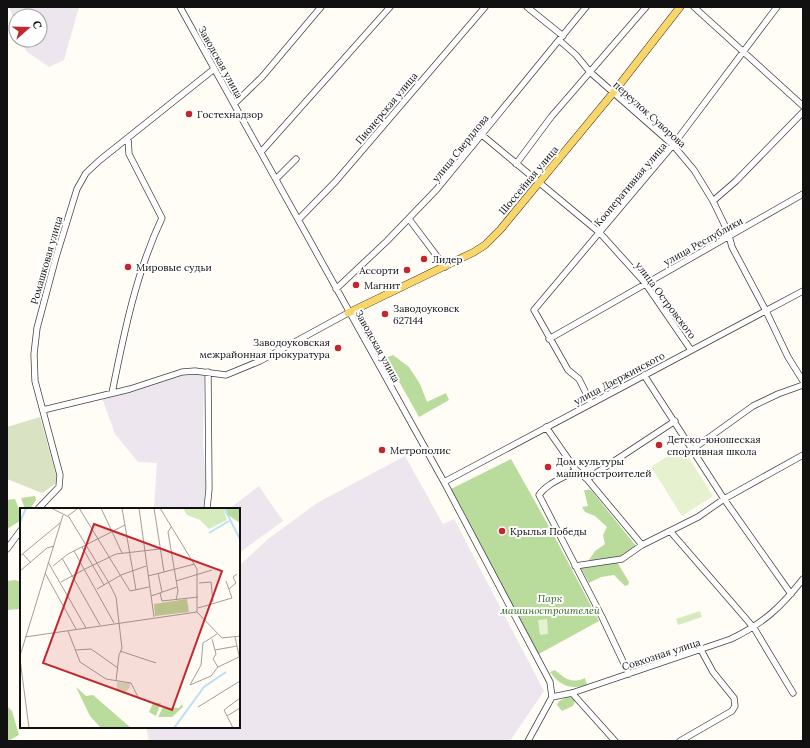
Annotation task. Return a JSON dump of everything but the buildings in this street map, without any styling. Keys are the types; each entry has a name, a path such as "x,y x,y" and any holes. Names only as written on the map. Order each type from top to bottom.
{"main road":[{"name":"Шоссейная улица","path":"348,313 445,267 485,245 540,182 613,93 680,7"}],"street":[{"name":"Заводская улица","path":"180,7 299,219 348,313 444,482 550,682 552,697"},
{"path":"234,104 262,78 321,7"},
{"path":"261,152 390,7"},
{"name":"Пионерская улица","path":"299,219 336,181 485,7"},
{"name":"переулок Суворова","path":"527,7 561,38 590,72 673,145 694,170 714,201 732,247 766,311 788,357 803,381"},
{"name":"улица Свердлова","path":"336,289 409,219 437,189 586,7"},
{"path":"516,164 551,117 646,7"},
{"path":"694,7 803,106"},
{"name":"Кооперативная улица","path":"549,339 534,310 673,145 777,7"},
{"name":"Ромашковая улица","path":"39,508 59,487 59,469 35,381 34,354 37,328 56,257 77,188 86,173 214,69"},
{"path":"714,201 736,181 803,112"},
{"name":"улица Островского","path":"482,135 600,233 644,283 691,350"},
{"path":"112,393 126,326 138,279 149,245 162,218 129,154 128,138"},
{"path":"276,179 296,159"},
{"name":"улица Республики","path":"549,339 644,283 729,238 803,194"},
{"path":"409,219 445,267"},
{"name":"улица Дзержинского","path":"444,482 803,291"},
{"path":"43,410 130,390 182,372 195,371 226,375 243,369 348,313"},
{"path":"549,339 568,370 579,379 591,403"},
{"path":"207,508 209,490 208,372"},
{"path":"644,375 724,499 791,594"},
{"path":"693,449 753,406 778,394 803,385"},
{"path":"587,478 674,421"},
{"path":"546,427 576,470 587,478 642,545"},
{"path":"575,566 622,559 642,545 698,517 724,499 803,455"},
{"path":"576,470 565,478 543,489 539,495 602,617 629,674"},
{"path":"7,549 20,531"},
{"path":"670,531 754,628 793,693"},
{"name":"Совхозная улица","path":"552,697 572,693 731,639 754,628 791,594 803,579"},
{"path":"680,741 727,714 736,706 734,698 713,672 701,650"},
{"path":"572,693 615,741"},
{"path":"528,741 552,697"}],"shaded area":[{"path":"79,7 64,60 49,67 26,51 25,48 48,48 48,8 9,8"},
{"path":"196,372 204,374 203,445 206,482 203,508 154,508 157,463 138,462 115,434 102,398 171,377"},
{"path":"405,456 443,524 454,519 544,691 510,741 149,741 146,728 240,728 240,565 268,539 317,503"},
{"path":"259,486 283,521 240,552 240,508 230,508"}],"green space":[{"path":"393,355 409,367 420,384 427,402 446,393 449,400 419,417 386,358"},
{"path":"40,417 58,482 42,493 7,479 7,427"},
{"path":"682,447 713,496 682,516 651,467"},
{"name":"Парк машиностроителей","path":"511,459 551,530 599,621 537,655 451,489"},
{"path":"584,490 591,490 636,546 625,555 587,563 595,551 605,544 603,535 607,527 595,516 585,512 582,507 588,506"},
{"path":"35,496 36,500 31,508 25,508 21,498"},
{"path":"15,499 20,512 20,521 7,529 7,500"},
{"path":"617,562 629,582 628,585 625,586 614,575 601,577 589,583 581,568"},
{"path":"15,580 20,582 20,609 7,610 7,581"},
{"path":"700,611 702,617 678,625 676,619"},
{"path":"547,619 548,634 540,635 538,620"},
{"path":"555,670 569,680 576,681 585,678 587,685 576,687 566,686 558,681 550,672"},
{"path":"570,696 574,697 575,701 573,706 562,711 557,705 559,701"},
{"path":"7,706 12,711 19,735 8,741"}],"place":[{"name":"Гостехнадзор","path":"189,114"},
{"name":"Лидер","path":"424,259"},
{"name":"Мировые судьи","path":"128,267"},
{"name":"Ассорти","path":"407,270"},
{"name":"Магнит","path":"356,285"},
{"name":"Заводоуковск 627144","path":"385,314"},
{"name":"Заводоуковская межрайонная прокуратура","path":"338,348"},
{"name":"Детско-юношеская спортивная школа","path":"659,445"},
{"name":"Метрополис","path":"382,450"},
{"name":"Дом культуры машиностроителей","path":"548,467"},
{"name":"Крылья Победы","path":"502,531"}]}
